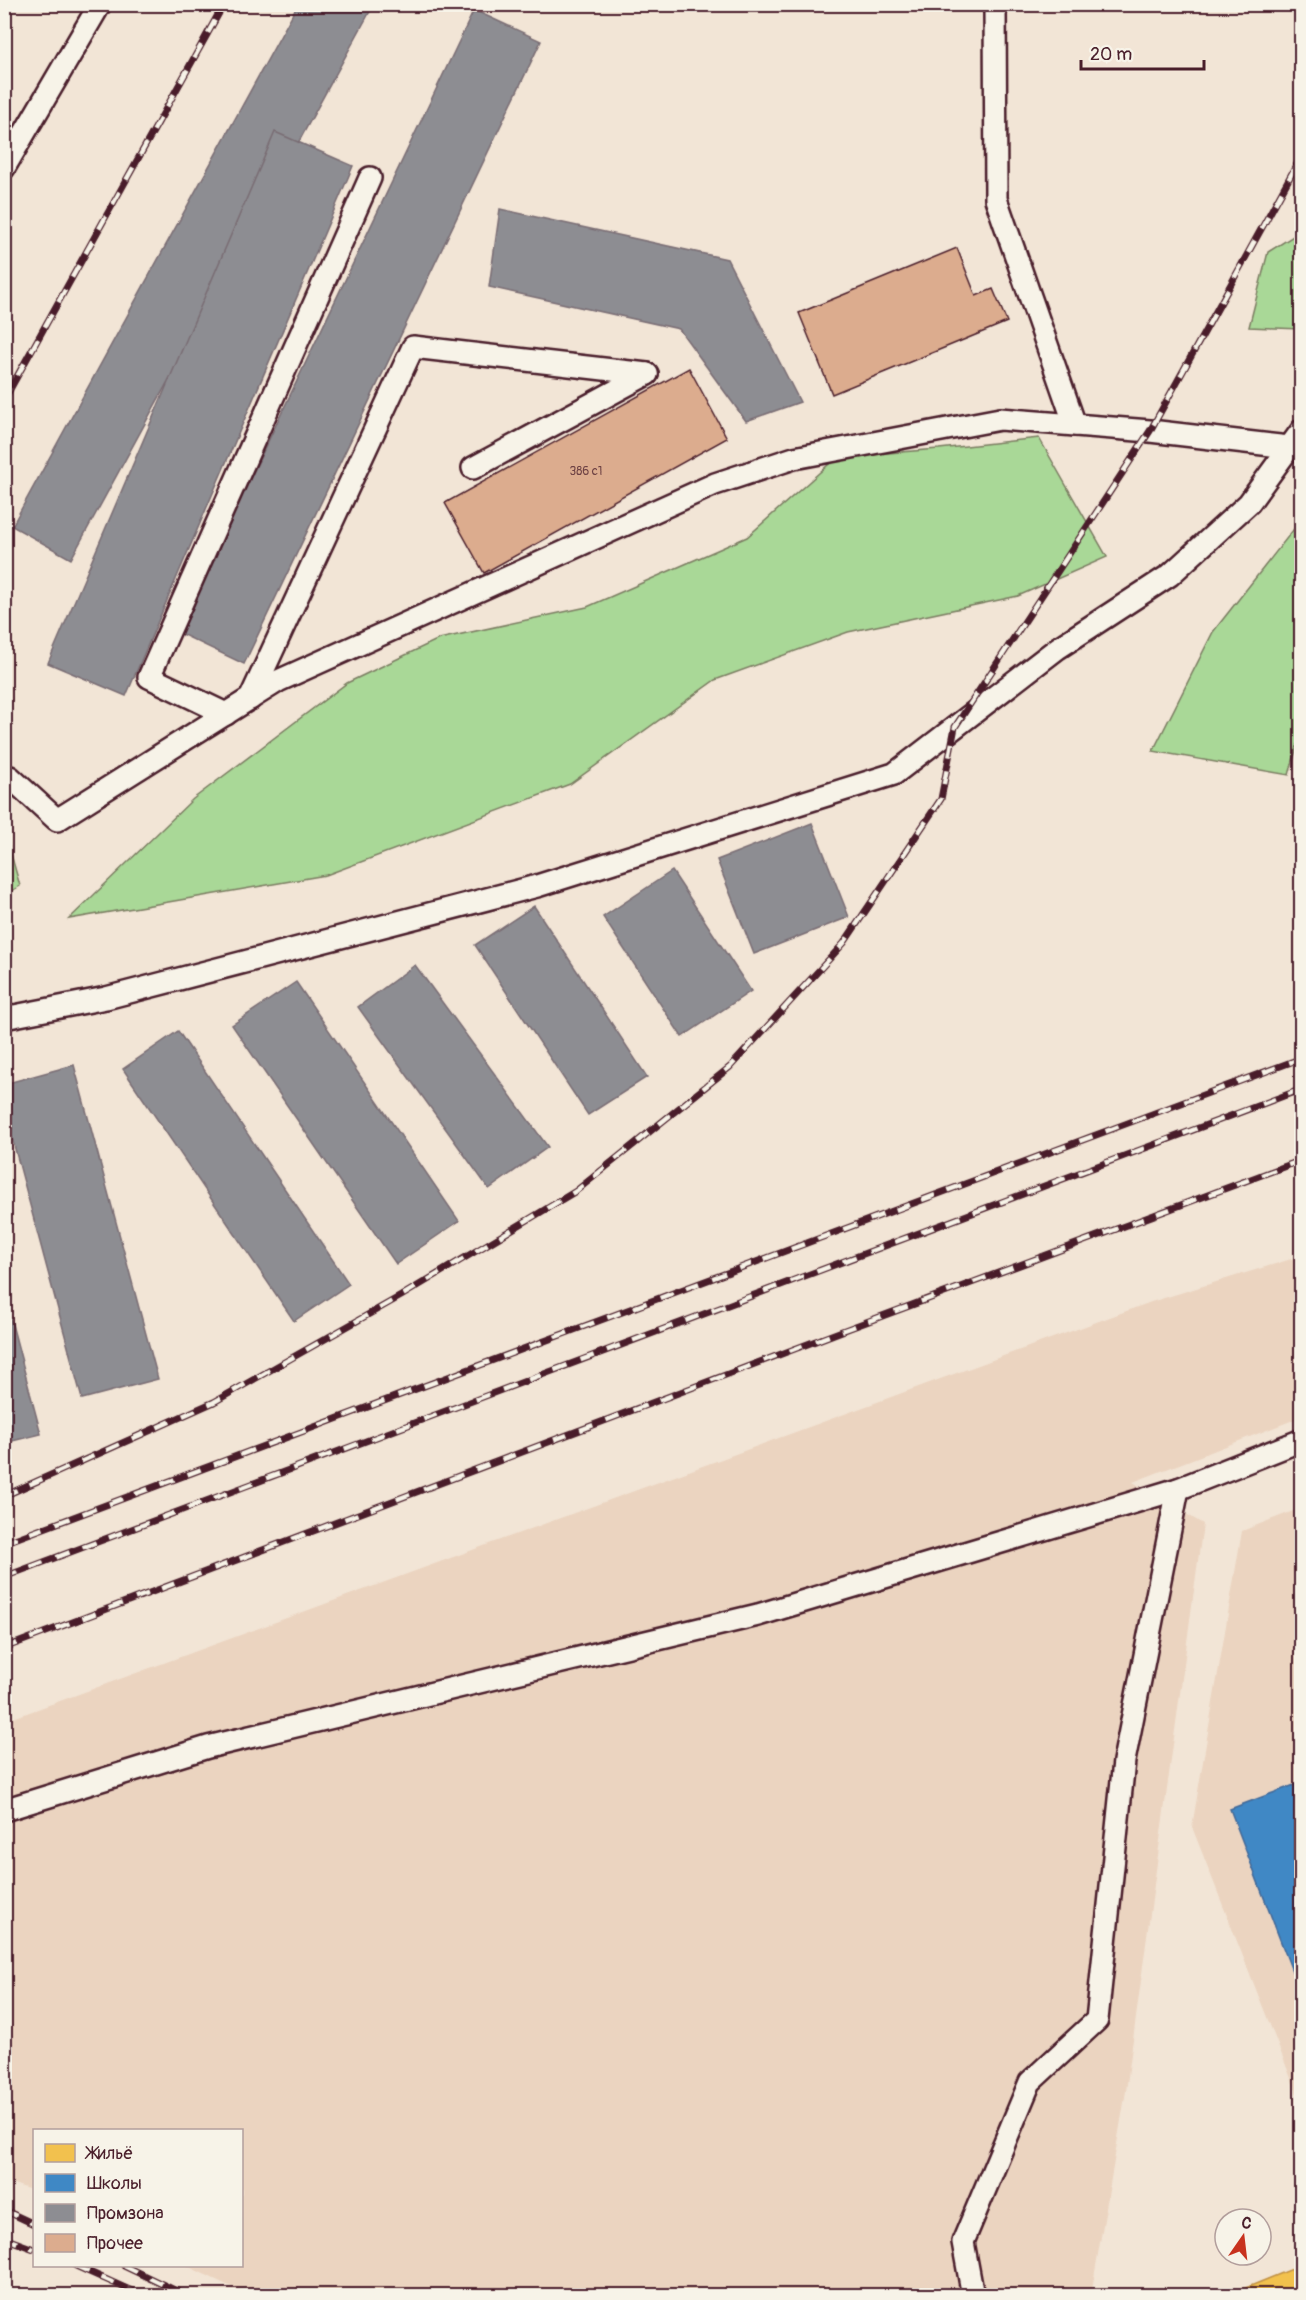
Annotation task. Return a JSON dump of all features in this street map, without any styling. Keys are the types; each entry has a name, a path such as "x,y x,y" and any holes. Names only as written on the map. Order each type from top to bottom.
{"lane":[{"path":"4,168 100,4"},
{"path":"995,4 996,199 1075,425"},
{"path":"226,714 149,677 370,178"},
{"path":"249,699 414,347 647,374 473,468"},
{"path":"10,777 57,820 278,681 715,484 794,458 1000,419 1295,439"},
{"path":"4,1018 106,999 537,886 894,774 1058,648 1170,575 1249,503 1295,439"},
{"path":"4,1810 208,1748 758,1616 1178,1489 1302,1440"},
{"path":"973,2295 963,2242 1030,2082 1097,2020 1124,1761 1178,1489"}],"shaded area":[{"path":"1301,1256 1301,1417 1133,1482 1203,1524 1126,2091 1091,2295 248,2295 189,2267 243,2267 243,2129 33,2129 33,2191 5,2181 5,1721 1151,1302"},
{"path":"1301,1508 1300,2101 1192,1827 1242,1531"}],"green space":[{"path":"1301,231 1301,329 1249,327 1268,252"},
{"path":"1039,438 1107,557 1018,596 848,632 715,680 570,784 326,875 69,919 193,799 347,683 439,639 587,607 747,537 837,457"},
{"path":"1301,520 1301,732 1289,775 1153,751 1213,632"},
{"path":"5,833 20,886 4,895"}],"building: Жильё":[{"path":"1302,2265 1302,2296 1226,2296"}],"building: Школы":[{"path":"1302,1782 1302,1997 1230,1809"}],"building: Промзона":[{"path":"298,4 374,4 71,559 12,526"},
{"path":"474,10 541,41 244,664 177,632"},
{"path":"275,132 353,166 126,696 48,663"},
{"path":"500,209 727,259 800,402 746,421 679,329 489,287"},
{"path":"812,823 849,917 754,954 717,860"},
{"path":"672,871 751,991 682,1037 603,917"},
{"path":"534,906 647,1077 588,1115 475,945"},
{"path":"415,965 548,1147 489,1189 358,1007"},
{"path":"296,982 459,1221 396,1264 232,1025"},
{"path":"178,1031 349,1284 294,1321 123,1069"},
{"path":"74,1065 158,1379 82,1399 4,1108 4,1084"},
{"path":"4,1294 41,1434 4,1443"}],"building: Прочее":[{"path":"957,248 976,296 993,289 1007,322 832,394 799,313"},
{"path":"689,368 727,438 484,573 445,503"}],"railway":[{"path":"4,400 224,4"},
{"path":"4,1496 214,1402 401,1296 576,1191 730,1067 844,943 941,799 955,727 1150,431 1302,155"},
{"path":"4,1543 1302,1058"},
{"path":"4,1577 1302,1089"},
{"path":"4,1648 842,1331 1302,1160"},
{"path":"4,2210 33,2224"},
{"path":"4,2238 33,2249"},
{"path":"78,2267 143,2296"},
{"path":"126,2267 187,2296"}]}
